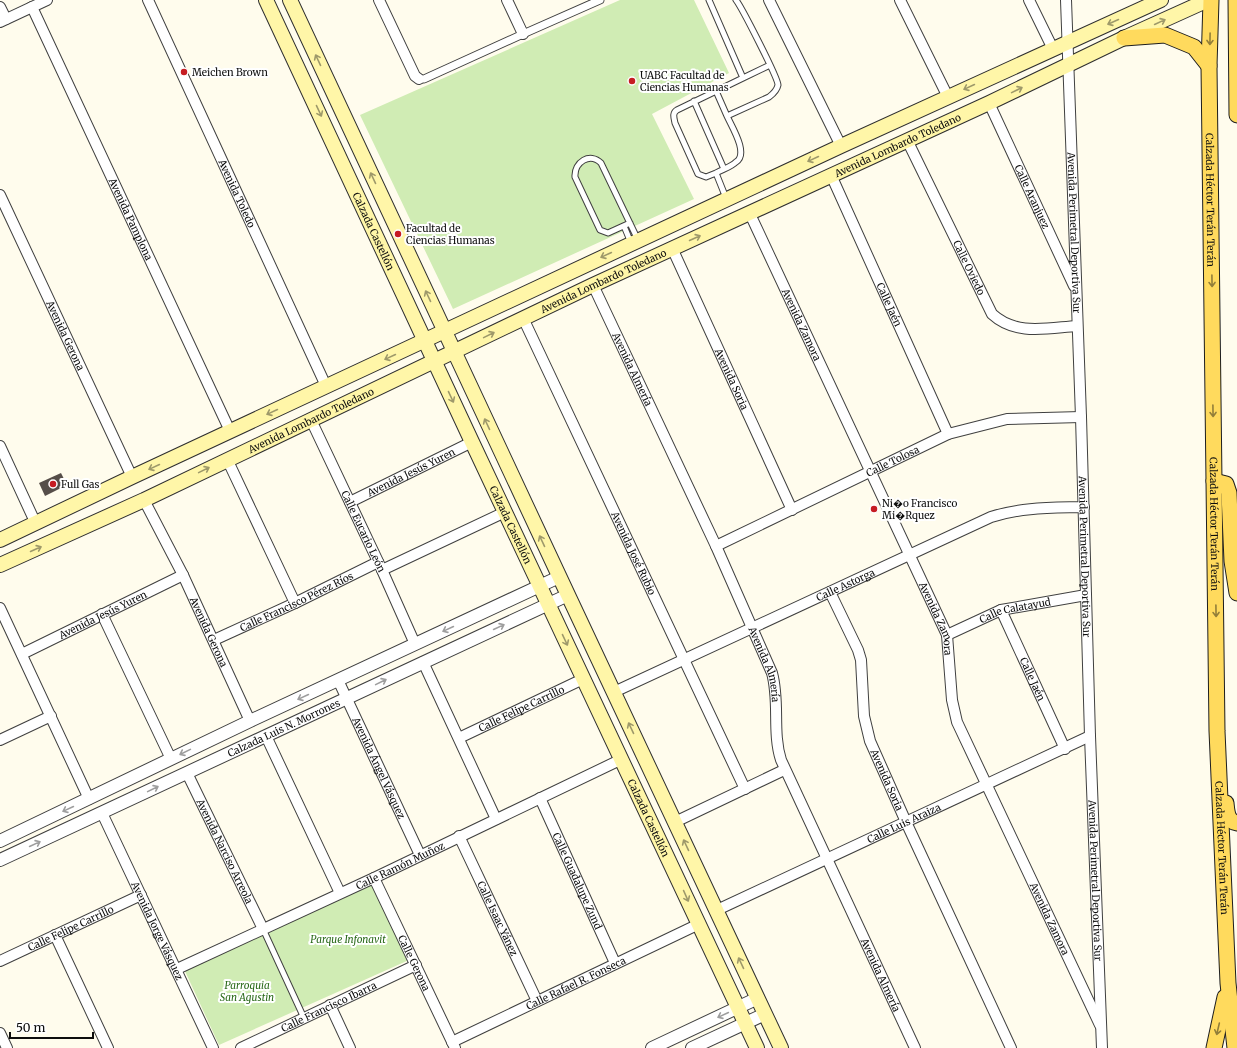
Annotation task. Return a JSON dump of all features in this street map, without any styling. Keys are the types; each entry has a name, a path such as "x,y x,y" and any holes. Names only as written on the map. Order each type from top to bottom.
{"main road":[{"name":"Calzada Castellón","path":"266,0 757,1048"},
{"path":"290,0 559,577 781,1048"},
{"path":"0,540 727,199 1054,49 1140,5 1161,0"},
{"name":"Avenida Lombardo Toledano","path":"0,565 144,500 227,459 435,362 523,318 672,248 750,214 794,192 989,103 1124,38 1208,0"},
{"name":"Calzada Héctor Terán Terán","path":"1211,0 1209,66 1217,710 1228,982 1235,1048"},
{"path":"1236,0 1237,115"},
{"path":"1124,38 1165,35 1194,47 1209,66"},
{"path":"794,192 806,182 836,167 843,157 841,146"},
{"path":"672,248 672,240 678,232 714,212 727,199"},
{"path":"593,285 605,274 637,257 640,248 635,242"},
{"path":"1214,481 1224,483 1228,489 1232,561 1237,593"},
{"path":"1217,710 1224,728 1227,813 1232,822 1237,823"},
{"path":"1214,1048 1228,982"}],"street":[{"path":"0,7 3,21 47,0"},
{"name":"Avenida Toledo","path":"148,0 326,386"},
{"path":"379,0 415,76 420,79 424,79 600,0"},
{"path":"507,0 523,34"},
{"path":"769,0 841,146"},
{"path":"900,0 948,97"},
{"path":"1029,0 1054,49"},
{"name":"Avenida Perimetral Deportiva Sur","path":"1066,0 1084,507 1090,736 1102,1048"},
{"name":"Avenida Pamplona","path":"32,7 230,432"},
{"name":"Calle Aranjuez","path":"989,103 1076,291"},
{"name":"Calle Oviedo","path":"907,140 992,314 998,320 1016,328 1027,329 1078,326"},
{"name":"Calle Jaén","path":"831,175 948,434"},
{"name":"Avenida Gerona","path":"0,195 132,477"},
{"name":"Avenida Zamora","path":"750,214 947,634 954,710 957,722 1102,1029"},
{"name":"Avenida Soria","path":"672,248 792,510"},
{"name":"Avenida Almería","path":"593,285 753,628 776,689 776,739 777,749 784,770 914,1048"},
{"name":"Avenida José Rubio","path":"523,318 745,789"},
{"name":"Calle Tolosa","path":"716,546 948,434 1007,419 1081,417"},
{"name":"Calle Eucario León","path":"311,420 415,644"},
{"name":"Avenida Jesús Yuren","path":"350,502 472,442"},
{"path":"0,446 36,524"},
{"path":"227,459 294,603"},
{"name":"Avenida Gerona","path":"144,500 183,575 250,721"},
{"name":"Calle Astorga","path":"614,692 684,658 753,628 991,517 1008,511 1022,509 1084,507"},
{"name":"Calle Francisco Pérez Ríos","path":"214,640 294,603 505,512"},
{"name":"Avenida Jesús Yuren","path":"22,654 183,575"},
{"name":"Calzada Luis N. Morrones","path":"0,841 250,721 559,577"},
{"name":"Avenida Soria","path":"830,592 858,650 861,660 864,716 868,737 1011,1048"},
{"name":"Calzada Luis N. Morrones","path":"0,860 568,595"},
{"name":"Calle Calatayud","path":"947,634 1001,610 1086,595"},
{"path":"0,608 89,799"},
{"name":"Calle Jaén","path":"1001,610 1065,749"},
{"path":"102,614 171,759"},
{"path":"423,662 496,819"},
{"name":"Calle Felipe Carrillo","path":"459,738 583,679"},
{"name":"Avenida Ángel Vásquez","path":"338,680 420,855"},
{"path":"0,740 51,716"},
{"path":"266,736 340,893"},
{"name":"Calle Luis Araiza","path":"716,910 1065,749 1090,736"},
{"name":"Calle Ramón Muñoz","path":"177,969 374,878 622,759"},
{"path":"675,822 784,770"},
{"name":"Avenida Narciso Arreola","path":"187,772 263,929"},
{"name":"Calle Guadalupe Zund","path":"540,798 615,963"},
{"name":"Avenida Jorge Vásquez","path":"102,813 213,1048"},
{"name":"Calle Isaac Yánez","path":"459,836 537,1001"},
{"name":"Calle Gerona","path":"374,878 453,1045"},
{"name":"Calle Felipe Carrillo","path":"0,961 141,895"},
{"name":"Calle Rafael R. Fonseca","path":"453,1045 537,1001 699,924"},
{"path":"55,935 108,1048"},
{"name":"Calle Francisco Ibarra","path":"241,1048 252,1046 330,1005 416,966"},
{"path":"652,1048 758,998"},
{"path":"330,1005 350,1048"},
{"path":"692,1048 765,1014"},
{"path":"0,1033 7,1048"}],"lane":[{"path":"708,0 743,78"},
{"path":"727,116 769,97 778,86 778,82 770,65 736,0"},
{"path":"716,91 742,154 736,162 706,177 698,174 675,123 675,111 694,102 716,91 770,65"},
{"path":"694,102 724,169"},
{"path":"630,223 608,233 602,232 575,177 576,168 582,161 594,158 601,163 630,223 635,242"},
{"path":"716,172 727,199"},
{"path":"624,226 635,242"},
{"path":"263,929 304,1018"}],"green space":[{"path":"620,0 694,0 729,73 652,114 694,199 453,309 360,115"},
{"name":"Parque Infonavit","path":"370,880 409,960 219,1045 184,969"}],"building":[{"name":"Full Gas","path":"61,473 67,485 45,496 39,483"}],"place":[{"name":"Meichen Brown","path":"184,72"},
{"name":"UABC Facultad de Ciencias Humanas","path":"632,81"},
{"name":"Facultad de Ciencias Humanas","path":"398,234"},
{"name":"Full Gas","path":"53,484"},
{"name":"Ni�o Francisco Mi�Rquez","path":"874,509"}],"park label":[{"name":"Parroquia San Agustin","path":"247,990"}]}
